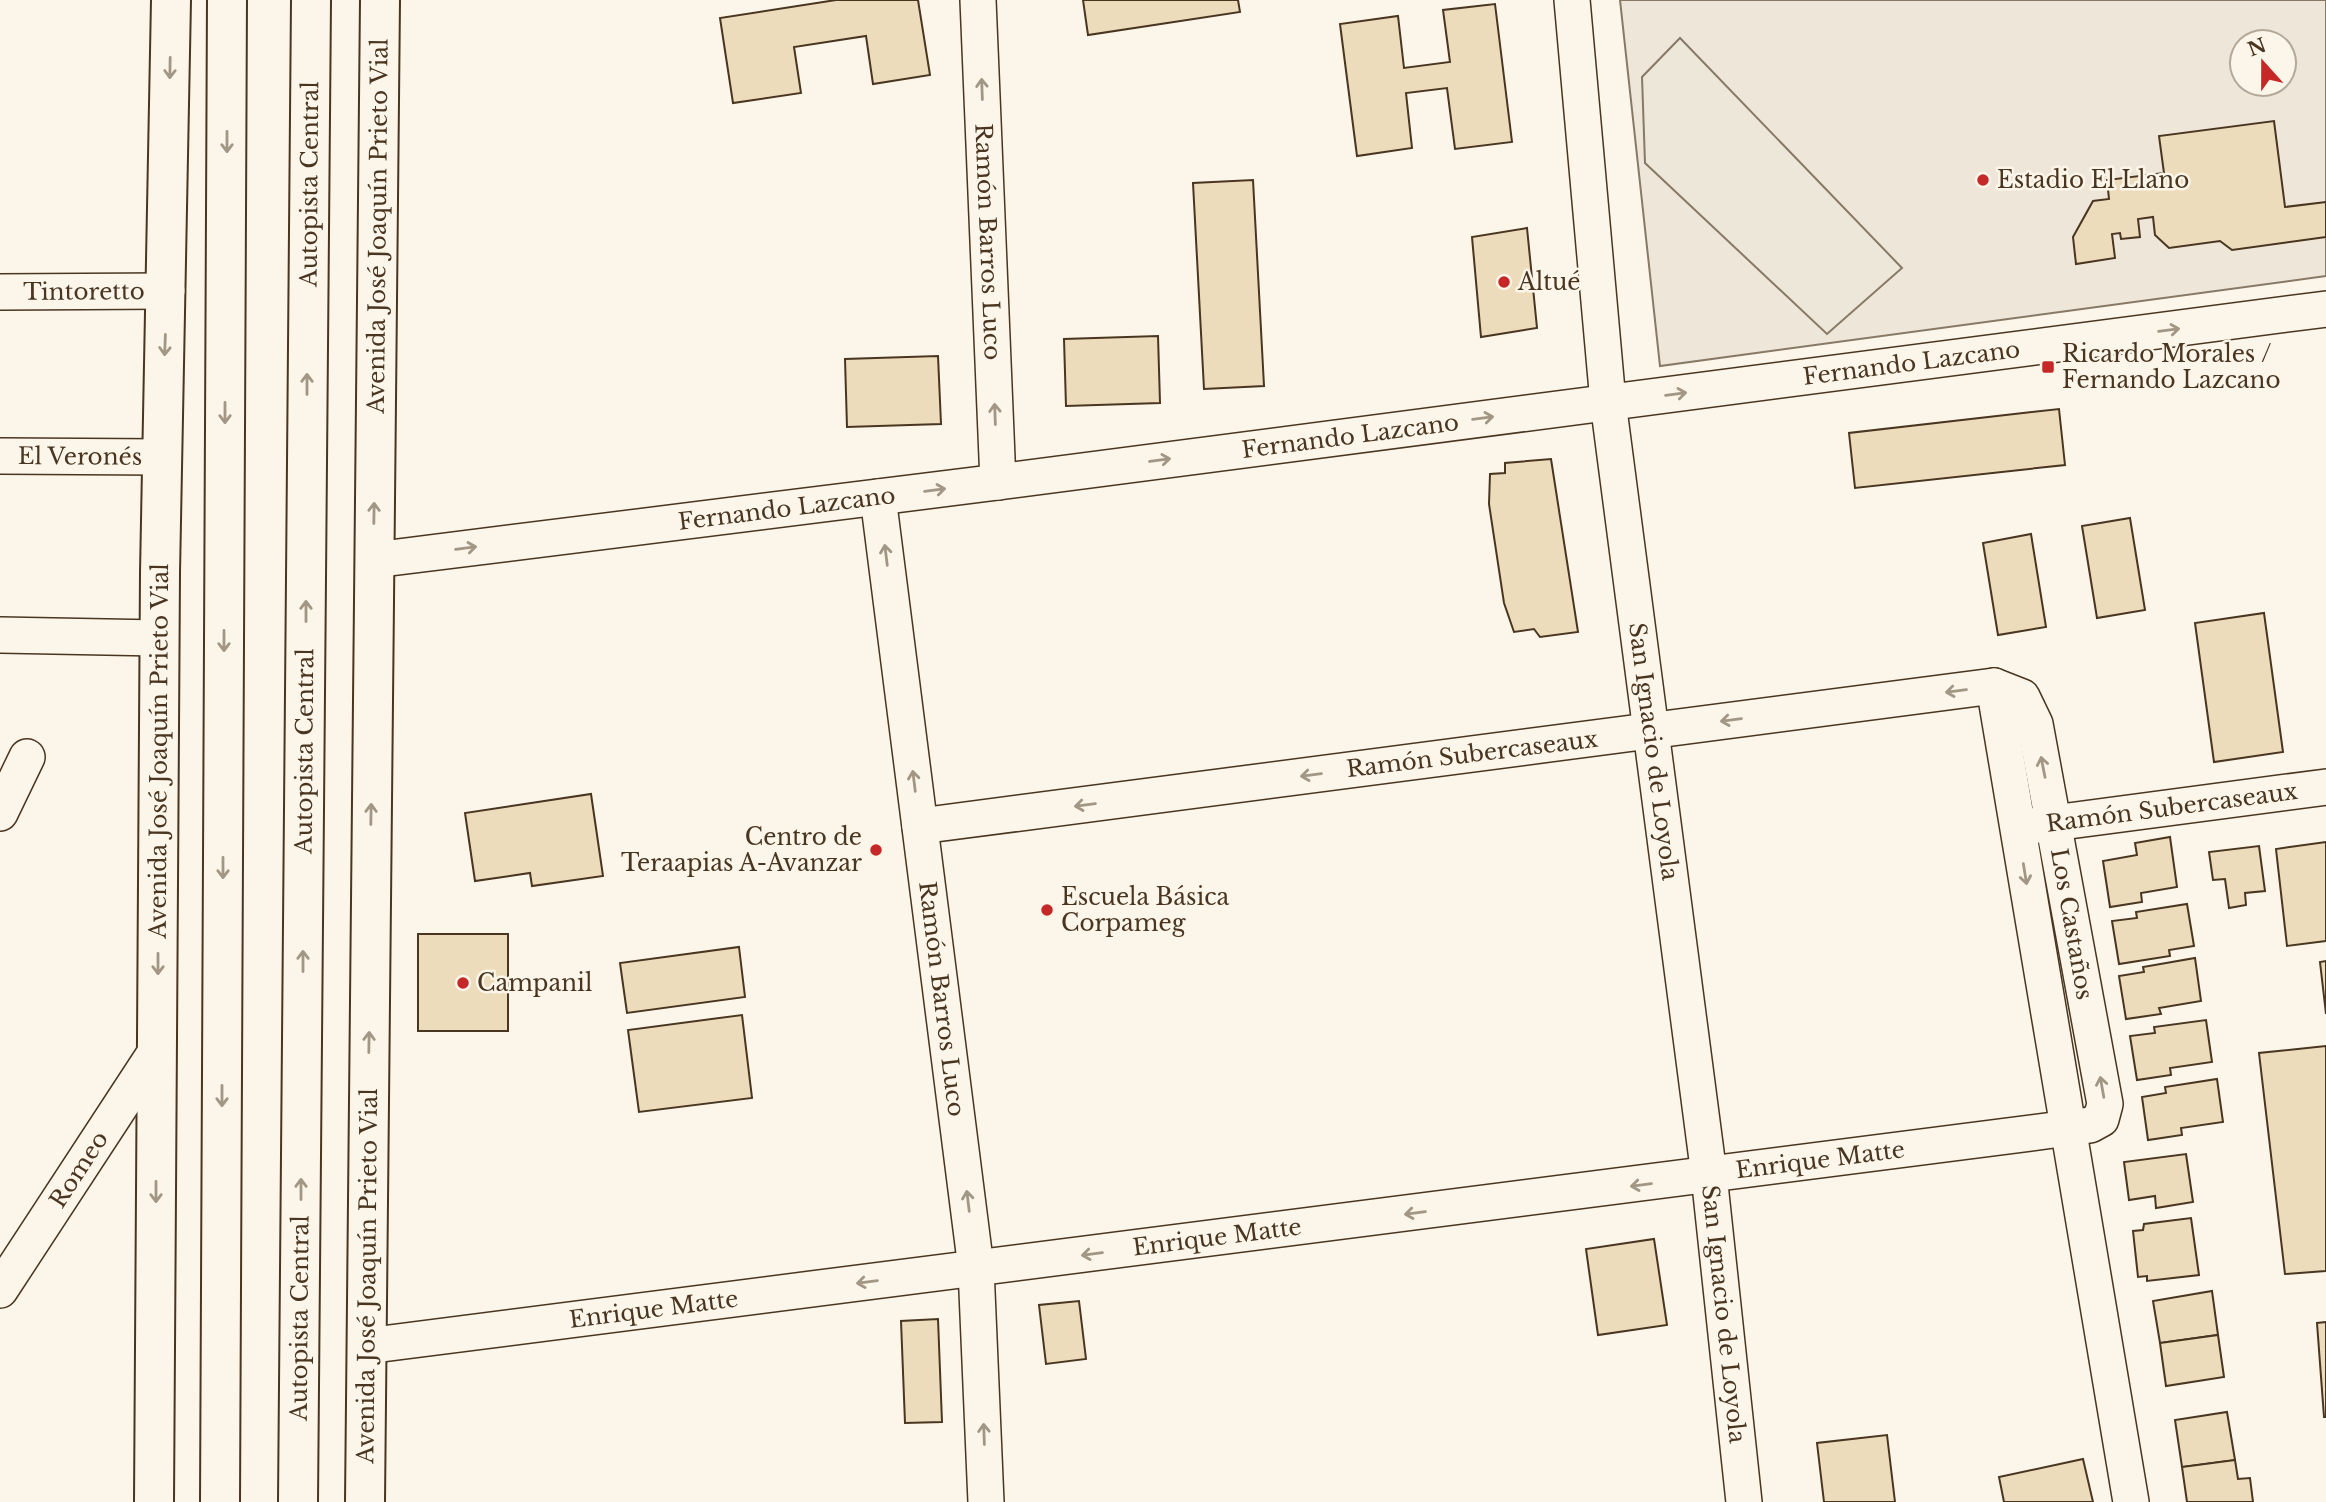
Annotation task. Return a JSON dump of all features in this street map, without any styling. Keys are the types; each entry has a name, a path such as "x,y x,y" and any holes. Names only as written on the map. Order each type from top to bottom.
{"main road":[{"name":"Avenida José Joaquín Prieto Vial","path":"154,1502 159,638 171,0"},
{"path":"219,1502 228,0"},
{"name":"Autopista Central","path":"298,1502 311,0"},
{"name":"Avenida José Joaquín Prieto Vial","path":"365,1502 380,0"}],"street":[{"name":"Ramón Barros Luco","path":"978,0 998,482"},
{"name":"San Ignacio de Loyola","path":"1572,0 1608,402 1709,1175 1744,1502"},
{"name":"Tintoretto","path":"0,292 167,291"},
{"name":"Fernando Lazcano","path":"374,560 998,482 2326,309"},
{"name":"El Veronés","path":"0,456 162,457"},
{"name":"Ramón Barros Luco","path":"878,497 976,1268 986,1502"},
{"path":"0,635 159,638"},
{"name":"Ramón Subercaseaux","path":"920,826 1652,730 2008,692"},
{"name":"Los Castaños","path":"2008,692 2035,724 2105,1104 2101,1119 2090,1125 2067,1128"},
{"name":"Los Castaños","path":"2008,692 2018,828 2131,1502"},
{"path":"0,813 27,757"},
{"name":"Ramón Subercaseaux","path":"2018,828 2326,787"},
{"name":"Romeo","path":"0,1290 157,1050"},
{"name":"Enrique Matte","path":"366,1346 2067,1128"}],"shaded area":[{"name":"Estadio El Llano","path":"1620,0 2326,0 2326,276 1660,366"},
{"path":"1680,38 1902,268 1827,334 1645,163 1642,77"}],"building":[{"path":"836,0 918,0 930,75 873,84 866,36 794,47 801,93 733,103 720,18"},
{"path":"1083,0 1238,0 1240,12 1088,35"},
{"path":"1495,4 1512,142 1455,149 1447,88 1406,93 1412,148 1357,156 1340,24 1398,16 1404,68 1450,62 1443,10"},
{"path":"2274,121 2285,207 2326,202 2326,237 2232,250 2220,241 2169,248 2155,235 2153,217 2138,219 2140,237 2121,239 2120,233 2112,234 2115,258 2076,264 2073,237 2093,201 2109,199 2107,180 2164,173 2159,136"},
{"path":"1253,180 1264,386 1204,389 1193,183"},
{"name":"Altué","path":"1527,228 1537,328 1481,337 1472,237"},
{"path":"1158,336 1160,403 1066,406 1064,339"},
{"path":"938,356 941,424 847,427 845,359"},
{"path":"2059,409 2065,465 1855,488 1849,433"},
{"path":"1551,459 1578,632 1540,637 1534,629 1514,632 1504,603 1489,504 1490,474 1505,473 1505,463"},
{"path":"2130,518 2145,610 2097,618 2082,526"},
{"path":"2031,534 2046,627 1998,635 1983,543"},
{"path":"2264,613 2283,752 2214,762 2195,623"},
{"path":"591,794 603,876 532,886 530,873 475,881 465,813"},
{"path":"2170,837 2177,887 2141,893 2142,902 2110,907 2103,861 2137,855 2135,843"},
{"path":"2326,842 2326,941 2287,946 2276,849"},
{"path":"2259,846 2265,891 2245,893 2246,905 2229,908 2225,879 2213,880 2209,852"},
{"path":"2187,904 2194,946 2169,950 2170,956 2119,964 2112,921 2137,918 2136,912"},
{"name":"Campanil","path":"418,934 508,934 508,1031 418,1031"},
{"path":"739,947 745,997 627,1013 620,963"},
{"path":"2195,958 2201,1001 2159,1008 2161,1014 2126,1019 2119,976 2144,972 2143,967"},
{"path":"2326,961 2326,1014 2320,962"},
{"path":"742,1015 752,1098 639,1112 628,1030"},
{"path":"2206,1020 2212,1062 2170,1068 2171,1075 2137,1080 2130,1036 2155,1033 2154,1027"},
{"path":"2326,1046 2326,1271 2285,1274 2259,1053"},
{"path":"2217,1079 2223,1122 2181,1128 2182,1135 2148,1140 2142,1097 2166,1093 2165,1087"},
{"path":"2186,1154 2193,1202 2156,1208 2155,1196 2129,1200 2124,1162"},
{"path":"2191,1218 2199,1275 2147,1281 2147,1276 2138,1277 2133,1231 2143,1230 2144,1224"},
{"path":"1654,1239 1667,1325 1598,1335 1586,1249"},
{"path":"2212,1291 2218,1335 2160,1343 2153,1301"},
{"path":"1079,1301 1086,1359 1046,1364 1039,1305"},
{"path":"938,1319 942,1422 905,1423 901,1321"},
{"path":"2326,1322 2326,1417 2324,1417 2317,1323"},
{"path":"2218,1335 2224,1377 2166,1386 2160,1343"},
{"path":"2227,1412 2235,1460 2182,1467 2175,1420"},
{"path":"1887,1435 1895,1502 1824,1502 1817,1443"},
{"path":"2083,1459 2093,1502 2004,1502 1999,1477"},
{"path":"2235,1460 2238,1479 2250,1478 2253,1502 2187,1502 2182,1467"}],"place":[{"name":"Estadio El Llano","path":"1983,180"},
{"name":"Altué","path":"1504,282"},
{"name":"Ricardo Morales / Fernando Lazcano","path":"2048,367"},
{"name":"Centro de Teraapias A-Avanzar","path":"876,850"},
{"name":"Escuela Básica Corpameg","path":"1047,910"},
{"name":"Campanil","path":"463,983"}]}
